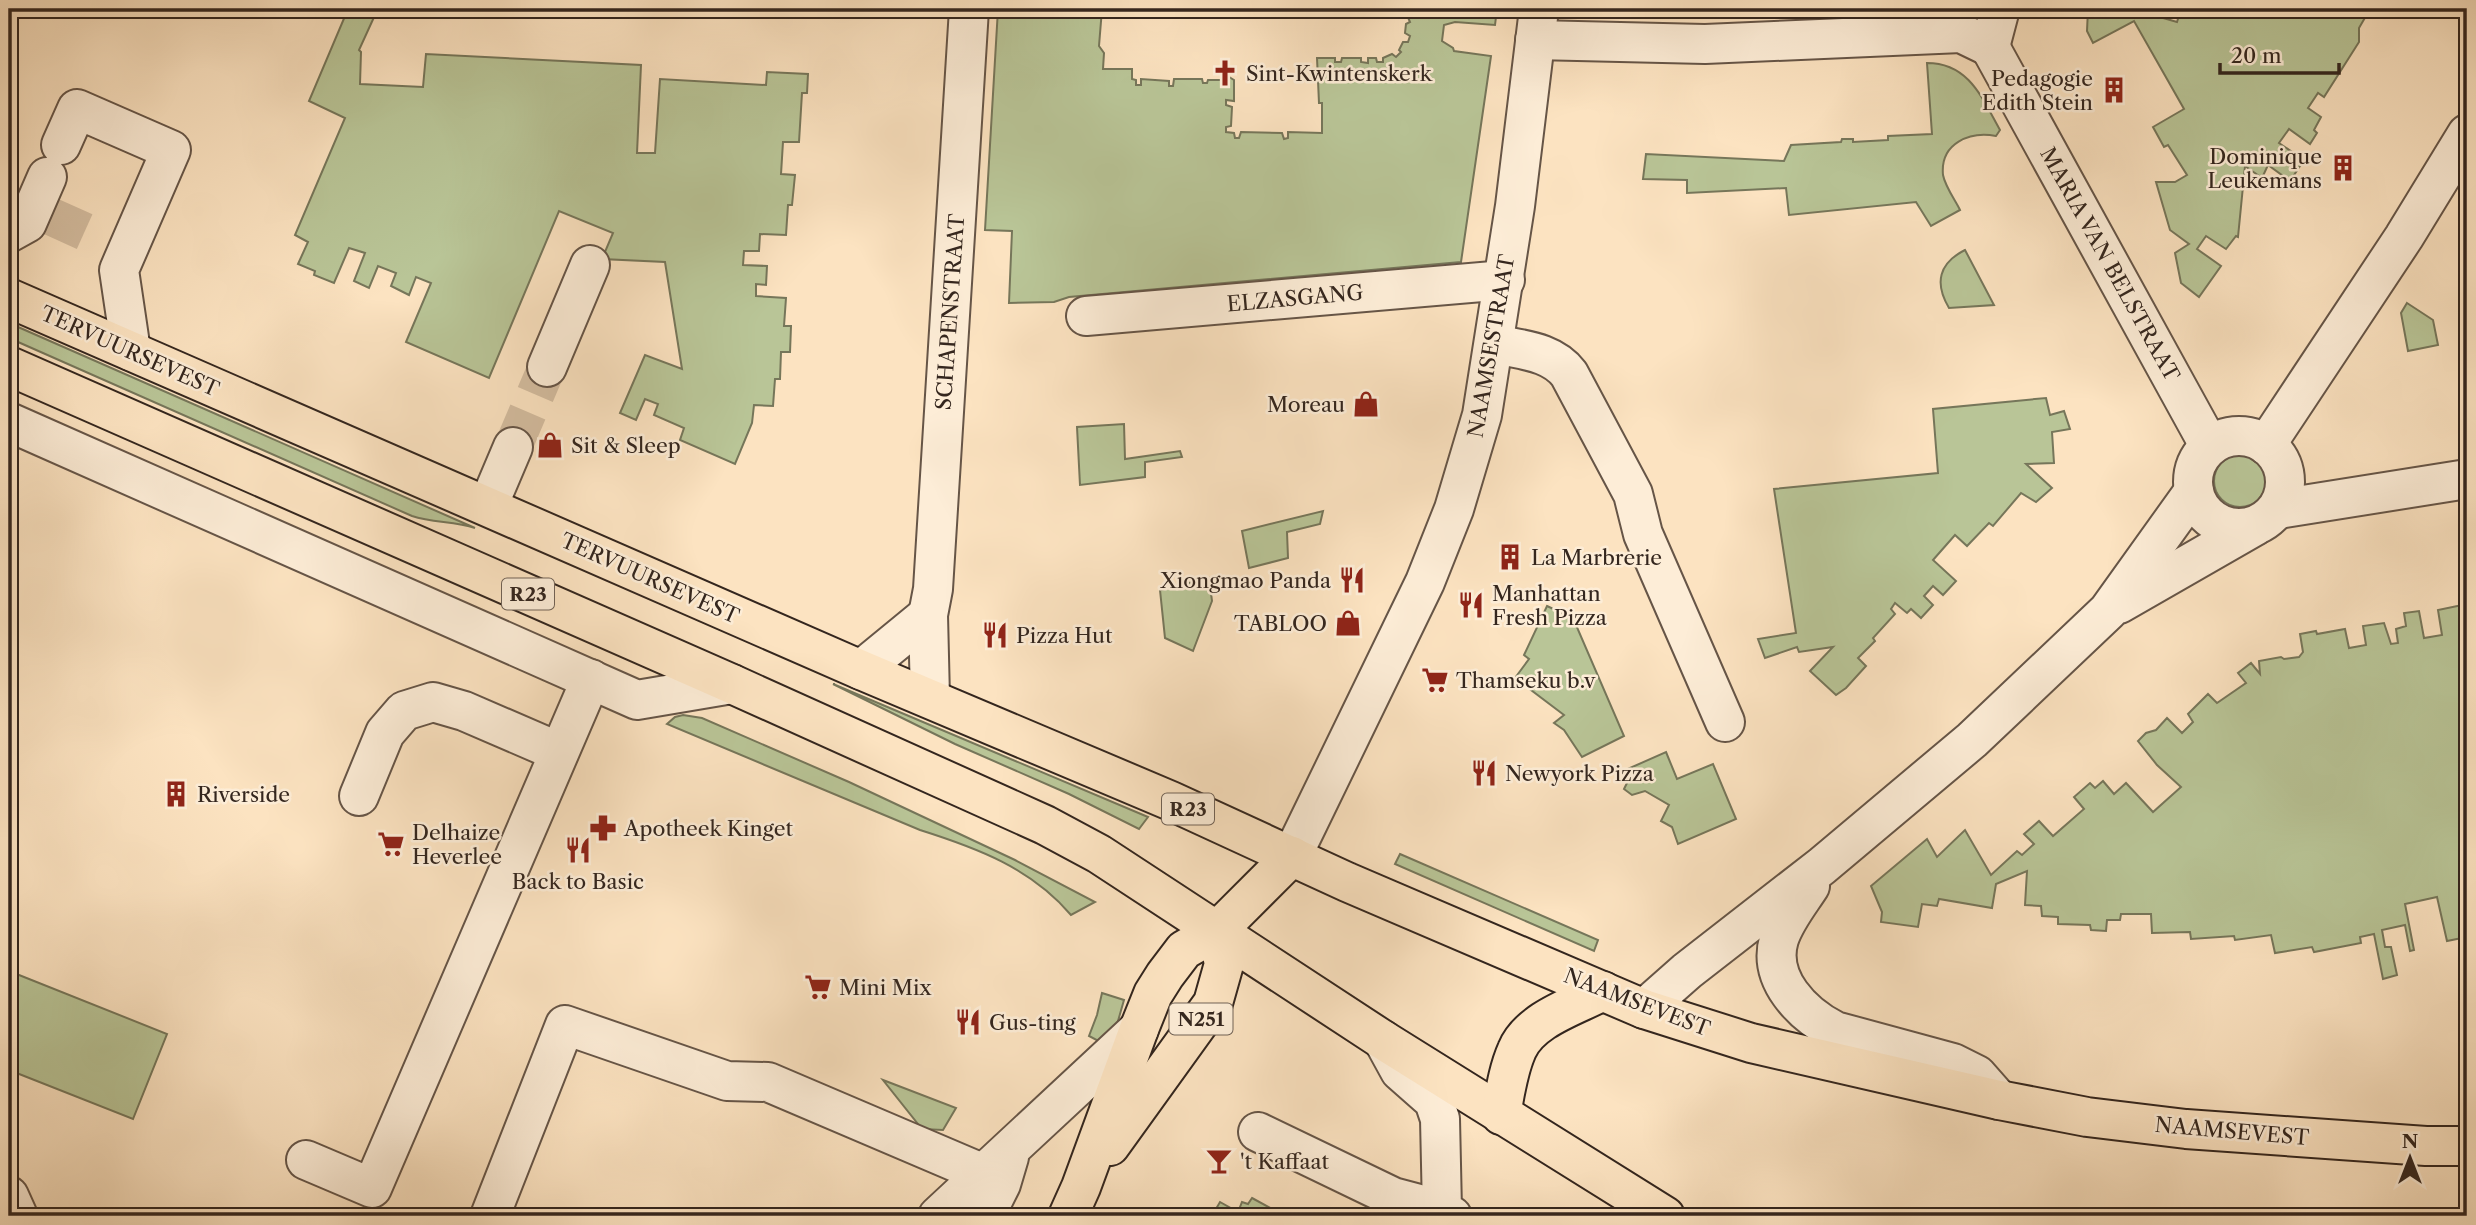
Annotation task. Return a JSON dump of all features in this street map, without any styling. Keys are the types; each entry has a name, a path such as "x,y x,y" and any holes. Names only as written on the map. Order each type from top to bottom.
{"main road":[{"name":"TERVUURSEVEST","path":"9,298 861,670 1171,801 1292,856"},
{"name":"R23","path":"9,366 732,684 1045,825 1099,854 1217,932"},
{"path":"1292,856 1217,932 1501,1115 1665,1216"},
{"name":"NAAMSEVEST","path":"1292,856 1644,1009 1751,1043 1999,1100 2087,1117 2186,1129 2426,1146 2467,1146"},
{"name":"N251","path":"1217,932 1224,964 1213,1003 1074,1202 1153,994 1184,950 1217,932"},
{"path":"1501,1115 1517,1048 1529,1032 1602,991"}],"street":[{"name":"SCHAPENSTRAAT","path":"930,698 928,615 933,589 969,9"},
{"path":"1537,24 1705,44 1961,33 1990,47 2000,9"},
{"name":"NAAMSESTRAAT","path":"1292,856 1425,582 1449,521 1482,415 1505,280 1537,24"},
{"name":"MARIA VAN BELSTRAAT","path":"1990,47 2208,445"},
{"path":"40,196 78,109 171,150 114,244 131,351"},
{"path":"2266,445 2404,237 2467,134"},
{"path":"547,367 590,265"},
{"name":"ELZASGANG","path":"1086,316 1505,280"},
{"path":"1494,344 1540,354 1560,362 1569,374 1633,495 1643,534 1725,722"},
{"path":"9,422 637,700 732,684"},
{"path":"2108,611 2266,517 2285,491 2283,467 2271,447 2252,437 2235,435 2208,445 2198,459 2192,477 2196,500 2205,514 2217,523 2230,527 2266,517 2467,479"},
{"path":"488,506 513,447"},
{"path":"1644,1009 1687,971 1822,866 1972,740 2108,611 2194,491"},
{"path":"861,670 928,615"},
{"path":"306,1160 372,1188 591,679"},
{"path":"359,796 385,733 404,711 433,702 464,711 559,752"},
{"path":"1822,866 1779,939 1776,961 1780,978 1800,1006 1818,1023 1835,1031 1953,1063 1977,1075 1999,1100"},
{"path":"490,1216 565,1025 727,1081 768,1082 998,1161"},
{"path":"938,1216 1139,1029"},
{"path":"1258,1132 1393,1197 1447,1213 1440,1119 1434,1101 1400,1071 1383,1040"},
{"path":"985,1216 1001,1184 998,1161"},
{"path":"9,1196 18,1216"}],"green space":[{"path":"348,9 360,9 375,15 359,50 360,84 423,87 426,54 641,65 637,153 655,153 660,79 766,85 767,72 808,74 807,93 802,93 799,142 783,142 781,174 795,175 792,205 788,205 786,235 760,234 759,251 744,251 743,265 767,266 766,285 756,284 756,296 786,298 784,326 791,326 790,352 781,352 780,379 775,379 773,406 754,405 752,423 735,464 680,440 684,428 654,415 658,404 645,399 636,420 620,413 645,355 682,369 665,262 602,259 613,233 559,211 489,378 406,342 431,283 416,277 409,295 391,286 396,273 378,266 369,288 354,281 365,253 349,248 334,283 314,275 315,271 298,264 308,242 295,235 345,118 309,101"},
{"path":"998,9 1102,9 1099,46 1104,53 1103,69 1132,69 1132,79 1136,80 1136,85 1141,85 1141,79 1169,81 1169,86 1173,86 1174,79 1202,79 1203,83 1207,83 1208,80 1229,80 1229,77 1234,80 1234,101 1226,100 1226,105 1232,107 1231,126 1226,127 1226,132 1234,133 1235,138 1239,138 1241,132 1282,133 1284,139 1288,138 1288,132 1322,133 1317,58 1335,58 1335,62 1341,62 1342,58 1361,58 1361,62 1368,63 1368,58 1376,58 1377,62 1383,62 1383,58 1392,54 1396,57 1401,52 1399,50 1403,42 1408,42 1410,36 1405,33 1406,24 1410,22 1407,15 1403,16 1397,9 1497,9 1495,25 1455,22 1444,25 1442,41 1454,51 1491,56 1461,262 1069,297 1054,302 1009,303 1012,231 985,230"},
{"path":"2088,9 2132,9 2177,22 2181,9 2370,9 2359,28 2359,42 2324,97 2318,93 2308,108 2321,117 2314,130 2317,133 2310,144 2289,129 2279,143 2304,160 2290,181 2268,165 2262,178 2245,166 2238,237 2236,236 2226,249 2206,236 2197,249 2221,266 2199,297 2181,283 2175,253 2189,244 2170,230 2156,182 2175,182 2187,175 2168,145 2164,147 2153,127 2184,109 2134,21 2093,43 2087,31"},
{"path":"1927,63 1954,69 1964,76 1980,95 2000,130 1996,136 1976,135 1967,138 1952,147 1946,155 1943,175 1960,210 1931,226 1916,202 1789,215 1786,188 1687,193 1687,180 1643,179 1646,154 1784,161 1791,145 1841,142 1842,139 1853,139 1853,142 1888,140 1888,136 1932,134"},
{"path":"1965,250 1994,305 1949,308 1944,299 1941,282 1945,267"},
{"path":"2407,303 2433,320 2438,345 2408,351 2401,313"},
{"path":"9,323 475,528 412,516 9,338"},
{"path":"2046,398 2050,415 2064,411 2070,429 2052,432 2054,463 2026,464 2052,488 2036,502 2021,493 1993,526 1989,523 1967,546 1955,535 1933,560 1956,581 1943,595 1933,586 1924,596 1933,605 1921,618 1911,609 1907,613 1895,603 1891,609 1895,614 1858,658 1866,666 1846,688 1836,695 1810,671 1833,647 1799,652 1797,647 1765,658 1758,639 1796,633 1774,489 1938,473 1933,409"},
{"path":"1124,424 1125,459 1180,451 1182,457 1145,462 1145,477 1080,485 1077,427"},
{"path":"2240,455 2259,462 2266,481 2259,500 2240,507 2221,500 2214,481 2221,462"},
{"path":"1323,511 1320,524 1287,532 1288,558 1249,568 1242,531"},
{"path":"1209,578 1212,601 1193,651 1165,638 1160,590"},
{"path":"2467,604 2467,937 2447,941 2437,897 2405,904 2414,950 2410,951 2405,925 2382,930 2385,947 2391,947 2397,975 2383,979 2374,934 2360,937 2361,943 2314,952 2312,947 2275,953 2271,935 2235,940 2234,936 2191,939 2190,932 2152,933 2151,914 2121,914 2120,920 2107,920 2106,931 2091,930 2090,925 2058,924 2058,917 2042,916 2041,906 2025,905 2027,871 1996,884 1992,908 1939,899 1937,906 1922,904 1918,927 1881,922 1882,912 1871,886 1927,839 1937,857 1965,830 1991,875 2017,851 2022,855 2034,844 2024,834 2039,821 2053,836 2084,809 2074,797 2090,783 2095,788 2103,781 2114,794 2126,783 2153,812 2181,787 2157,765 2138,741 2146,733 2156,730 2167,718 2182,733 2193,722 2188,714 2208,694 2217,703 2246,683 2238,673 2251,663 2260,674 2259,661 2299,657 2303,652 2300,634 2345,629 2349,648 2366,645 2363,626 2384,623 2391,644 2398,643 2396,629 2406,626 2404,613 2419,611 2424,638 2442,635 2438,610"},
{"path":"1547,606 1573,618 1624,736 1582,757 1564,730 1554,723 1564,715 1515,678 1529,659 1524,655"},
{"path":"833,684 1148,817 1139,829"},
{"path":"683,715 702,718 849,782 1015,860 1095,902 1071,915 1039,884 982,852 920,830 667,724 675,717"},
{"path":"1666,752 1677,779 1713,764 1736,819 1678,844 1672,827 1661,821 1669,805 1645,791 1632,795 1624,789 1628,781 1621,772"},
{"path":"1400,854 1598,940 1594,951 1395,864"},
{"path":"9,971 167,1034 133,1119 9,1070"},
{"path":"1102,993 1124,1000 1118,1021 1104,1044 1089,1036"},
{"path":"883,1080 956,1108 943,1130 922,1129"},
{"path":"1252,1198 1274,1210 1271,1216 1213,1214 1220,1202 1238,1212 1242,1202 1248,1204"}],"tunnel":[{"path":"50,216 101,239"},
{"path":"513,447 547,367"}],"place":[{"name":"Sint-Kwintenskerk","path":"1225,73"},
{"name":"Pedagogie Edith Stein","path":"2114,90"},
{"name":"Dominique Leukemans","path":"2343,168"},
{"name":"Moreau","path":"1366,404"},
{"name":"Sit & Sleep","path":"550,445"},
{"name":"La Marbrerie","path":"1510,557"},
{"name":"Xiongmao Panda","path":"1352,580"},
{"name":"Manhattan Fresh Pizza","path":"1471,605"},
{"name":"TABLOO","path":"1348,623"},
{"name":"Pizza Hut","path":"995,635"},
{"name":"Thamseku b.v","path":"1435,680"},
{"name":"Newyork Pizza","path":"1484,773"},
{"name":"Riverside","path":"176,794"},
{"name":"Apotheek Kinget","path":"603,828"},
{"name":"Delhaize Heverlee","path":"391,844"},
{"name":"Back to Basic","path":"578,850"},
{"name":"Mini Mix","path":"818,987"},
{"name":"Gus-ting","path":"968,1022"},
{"name":"'t Kaffaat","path":"1219,1161"}]}
